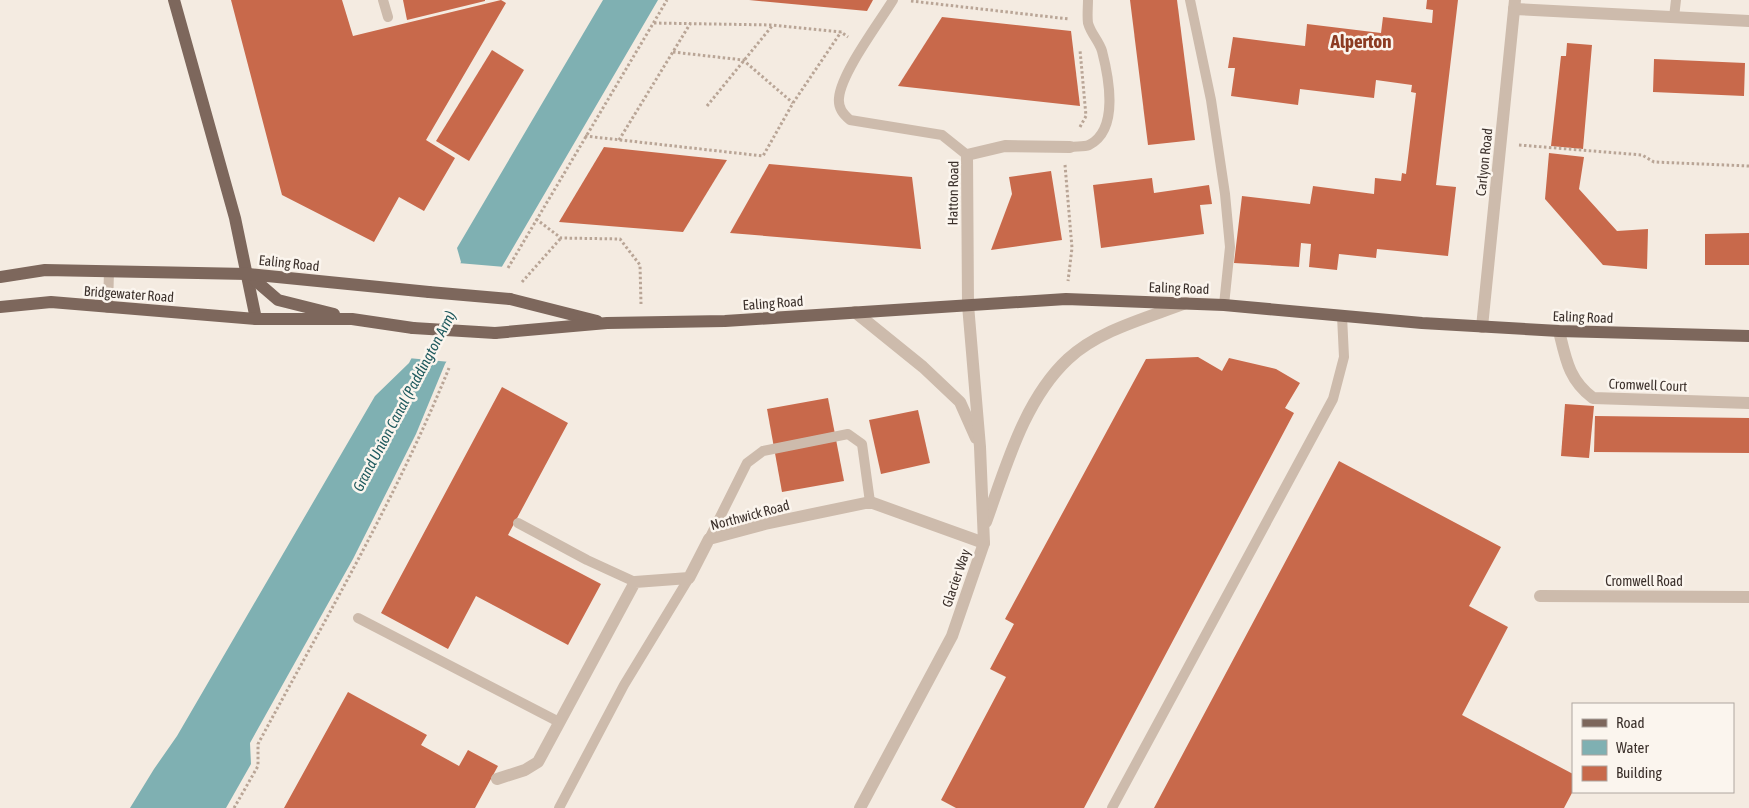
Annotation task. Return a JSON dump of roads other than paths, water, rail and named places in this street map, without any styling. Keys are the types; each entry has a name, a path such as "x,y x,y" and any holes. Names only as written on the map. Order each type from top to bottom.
{"main road":[{"name":"Ealing Road","path":"174,0 235,218 248,274 510,299 607,323"},
{"name":"Bridgewater Road","path":"0,277 45,270 248,274"},
{"path":"248,274 278,300 352,319"},
{"path":"248,274 256,319"},
{"name":"Ealing Road","path":"256,319 352,319 413,328 495,333 607,323 725,321 1066,299 1224,305 1559,332 1749,336"},
{"name":"Bridgewater Road","path":"0,307 51,302 256,319"}],"street":[{"path":"1515,5 1749,21"},
{"name":"Carlyon Road","path":"1482,327 1515,5"},
{"name":"Hatton Road","path":"968,305 967,155 1005,146 1070,146"},
{"path":"984,528 1031,409 1054,375 1069,358 1119,328 1186,303"},
{"name":"Glacier Way","path":"860,808 952,636 984,543 980,447 968,305"},
{"path":"855,312 922,367 960,402 980,447"},
{"name":"Cromwell Court","path":"1559,332 1569,370 1584,391 1594,398 1749,403"},
{"path":"870,502 984,543"},
{"name":"Northwick Road","path":"689,578 709,539 764,524 870,502"},
{"path":"497,779 525,770 538,762 635,582 689,578"},
{"name":"Cromwell Road","path":"1540,596 1749,597"}],"lane":[{"path":"384,0 388,17"},
{"path":"893,0 843,82 839,98 841,113 850,120 942,134 967,155"},
{"path":"1070,146 1088,146 1101,136 1107,125 1110,105 1102,50 1088,22 1088,0"},
{"path":"1190,0 1212,100 1225,194 1230,247 1224,305"},
{"path":"1674,17 1676,0"},
{"path":"108,308 110,271"},
{"path":"1112,808 1332,399 1344,357 1342,316"},
{"path":"709,539 747,463 763,451 848,434 862,444 870,502"},
{"path":"518,523 587,560 635,582"},
{"path":"559,808 624,686 689,578"},
{"path":"358,618 559,722"}],"water":[{"name":"Grand Union Canal (Paddington Arm)","path":"603,0 658,0 445,364 416,434 353,559 250,743 251,764 226,808 130,808 177,736 375,396 409,363 461,262 457,248"}],"district":[{"name":"Alperton","path":"1361,41"}]}
